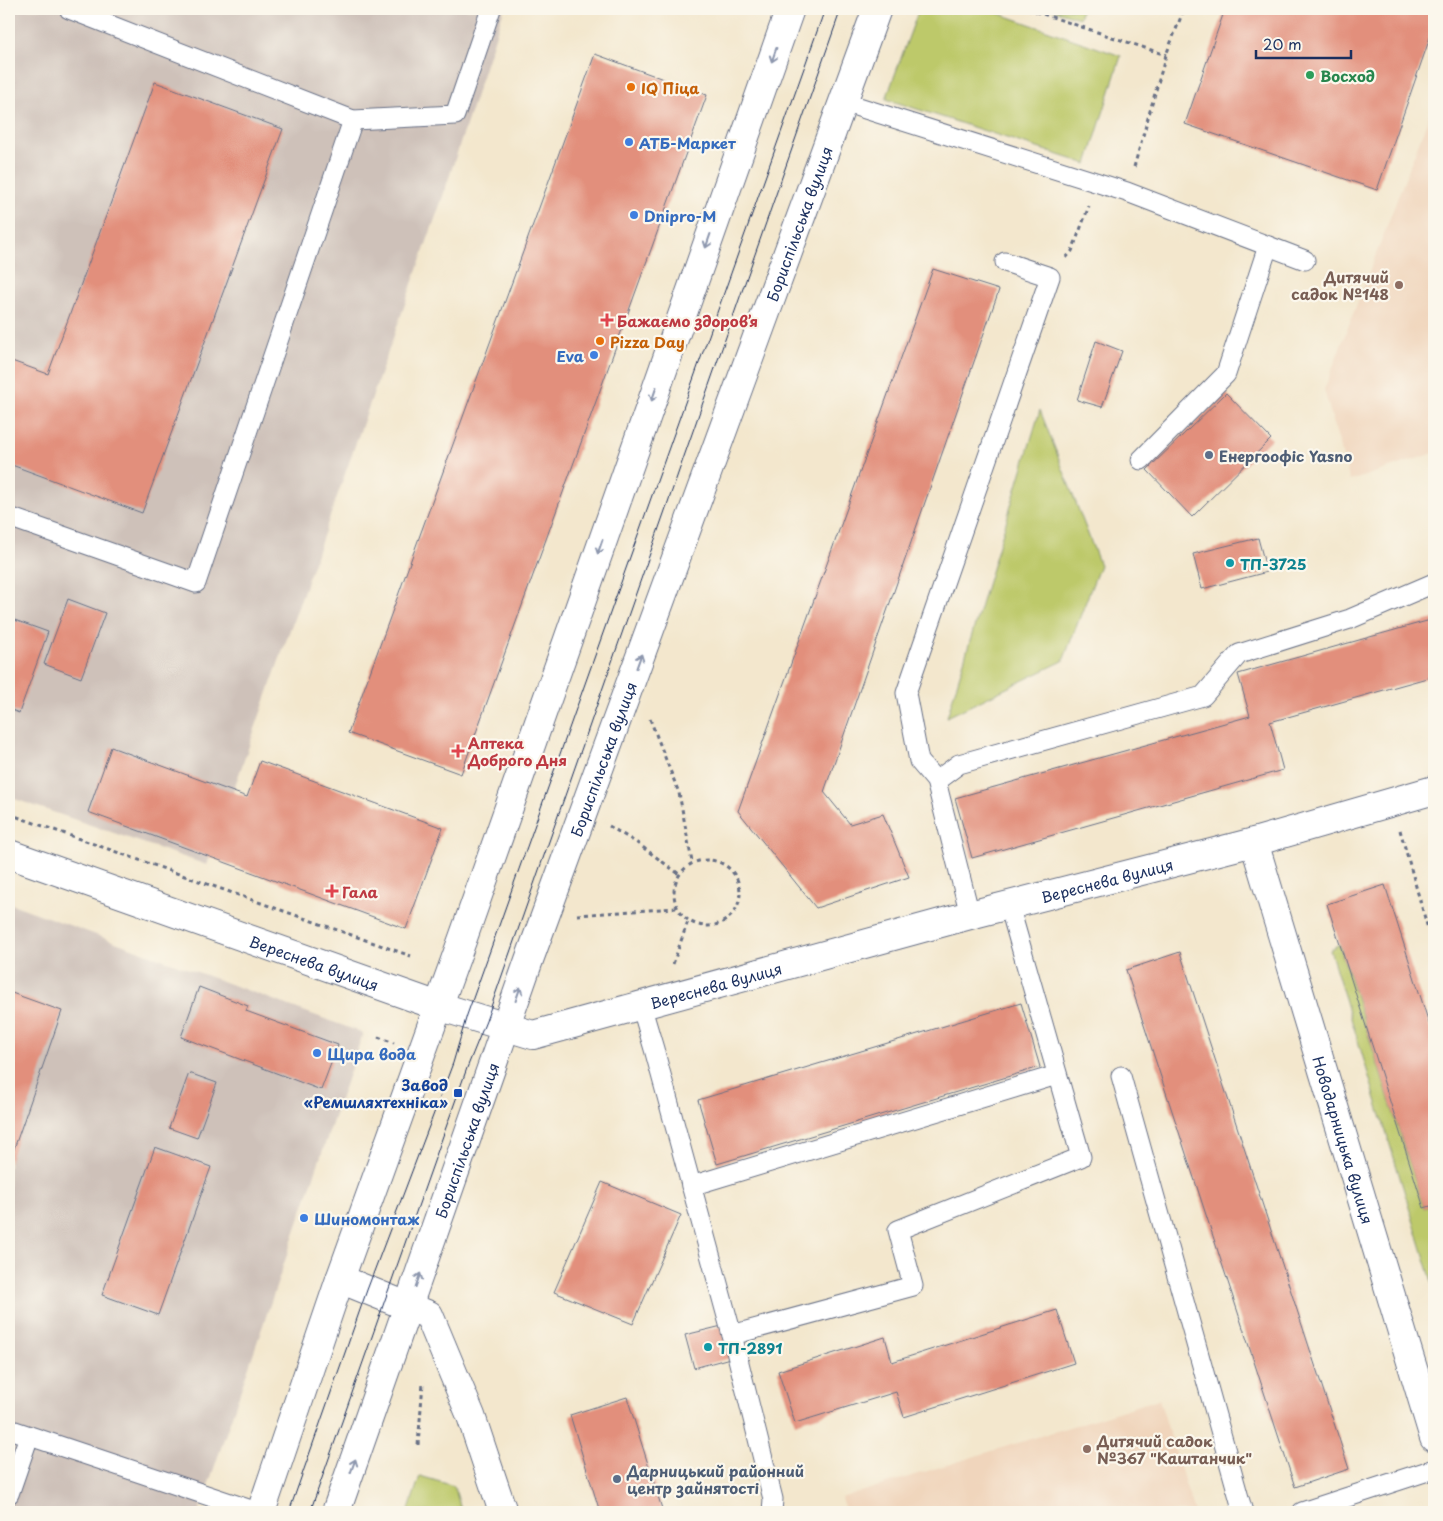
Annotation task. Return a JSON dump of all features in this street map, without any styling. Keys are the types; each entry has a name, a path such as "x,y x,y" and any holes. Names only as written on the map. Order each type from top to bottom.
{"main road":[{"path":"259,1512 790,9"},
{"name":"Бориспільська вулиця","path":"336,1512 533,950 877,9"},
{"name":"Вереснева вулиця","path":"9,854 438,1006 532,1035 970,915 1254,842 1434,790"},
{"name":"Новодарницька вулиця","path":"1254,842 1434,1438"},
{"path":"340,1279 429,1314 471,1416 503,1512"}],"lane":[{"path":"69,9 353,120 455,116 492,9"},
{"path":"843,102 1127,192 1305,260"},
{"path":"9,517 196,583 353,120"},
{"path":"1141,460 1226,374 1268,246"},
{"path":"970,915 936,781 919,761 906,693 1050,278 1005,262"},
{"path":"936,781 959,764 1203,696 1239,654 1350,619 1434,583"},
{"path":"732,1335 913,1286 898,1230 1081,1157 1009,905"},
{"path":"641,1005 732,1335 773,1499 772,1512"},
{"path":"692,1186 1057,1075"},
{"path":"1121,1076 1243,1512"},
{"path":"9,1429 259,1512"},
{"path":"9,1494 29,1436"},
{"path":"1302,1512 1434,1469"}],"path":[{"path":"1028,9 1166,55"},
{"path":"1127,192 1166,55 1183,10 1175,9"},
{"path":"1050,278 1072,251 1097,183"},
{"path":"650,718 679,794 692,862"},
{"path":"9,814 411,956"},
{"path":"606,824 679,874"},
{"path":"1399,827 1434,950"},
{"path":"709,859 726,865 737,878 740,895 735,912 721,923 704,927 688,921 676,908 673,890 679,874 692,862 709,859"},
{"path":"573,916 676,908"},
{"path":"673,965 688,921"}],"shaded area":[{"path":"9,9 504,9 442,199 207,865 9,797"},
{"name":"Дитячий садок №148","path":"1434,103 1434,453 1350,481 1324,390"},
{"path":"9,903 363,1033 199,1512 9,1512"},
{"name":"Дитячий садок №367 \"Каштанчик\"","path":"1159,1399 1194,1512 846,1512 841,1498"}],"green space":[{"path":"919,9 986,9 1121,56 1087,164 886,99"},
{"path":"1051,9 1082,9 1079,18"},
{"path":"1040,410 1100,565 1063,661 947,717"},
{"path":"1339,944 1424,1208 1434,1205 1434,1288 1330,950"},
{"path":"420,1476 454,1486 462,1512 408,1512"}],"building":[{"name":"Восход","path":"1225,9 1434,9 1434,26 1377,190 1185,124"},
{"path":"595,54 707,95 461,774 348,733"},
{"path":"155,82 283,129 142,513 9,464 9,360 48,374"},
{"path":"933,269 999,290 824,792 850,824 883,814 909,877 816,908 738,811"},
{"path":"1096,341 1122,351 1102,407 1077,400"},
{"name":"Енергоофіс Yasno","path":"1226,393 1271,439 1192,517 1147,470"},
{"name":"ТП-3725","path":"1258,538 1267,572 1202,589 1193,554"},
{"path":"68,599 105,613 81,678 44,664"},
{"path":"9,618 48,632 19,713 9,709"},
{"path":"1434,619 1434,676 1270,722 1283,770 972,858 955,798 1250,716 1238,674"},
{"path":"111,747 247,797 260,761 443,828 406,929 88,812"},
{"path":"1385,885 1434,1039 1434,1205 1424,1208 1327,904"},
{"path":"1180,952 1349,1469 1295,1487 1126,970"},
{"path":"199,987 248,1006 246,1011 338,1045 321,1090 181,1037"},
{"path":"9,992 62,1011 9,1163"},
{"path":"1021,1003 1040,1067 717,1164 698,1100"},
{"path":"189,1073 217,1083 197,1138 169,1128"},
{"path":"155,1147 211,1167 158,1315 102,1295"},
{"path":"602,1182 681,1215 633,1324 554,1292"},
{"path":"1057,1310 1074,1363 904,1417 896,1392 795,1423 778,1371 885,1337 892,1362"},
{"name":"ТП-2891","path":"722,1326 730,1358 694,1368 685,1335"},
{"path":"627,1397 663,1512 600,1512 570,1415"}],"tram line":[{"path":"289,1512 367,1290 453,1063 467,1015 825,9"},
{"path":"310,1512 467,1068 486,1021 841,9"}],"place":[{"name":"Восход","path":"1310,75"},
{"name":"IQ Піца","path":"631,87"},
{"name":"АТБ-Маркет","path":"629,142"},
{"name":"Dnipro-M","path":"634,215"},
{"name":"Дитячий садок №148","path":"1399,285"},
{"name":"Бажаємо здоровʼя","path":"607,320"},
{"name":"Pizza Day","path":"600,341"},
{"name":"Eva","path":"594,355"},
{"name":"Енергоофіс Yasno","path":"1209,455"},
{"name":"ТП-3725","path":"1230,563"},
{"name":"Аптека Доброго Дня","path":"458,751"},
{"name":"Гала","path":"332,891"},
{"name":"Щира вода","path":"317,1053"},
{"name":"Завод «Ремшляхтехніка»","path":"458,1093"},
{"name":"Шиномонтаж","path":"304,1218"},
{"name":"ТП-2891","path":"708,1347"},
{"name":"Дитячий садок №367 \"Каштанчик\"","path":"1087,1449"},
{"name":"Дарницький районний центр зайнятості","path":"617,1479"}]}
